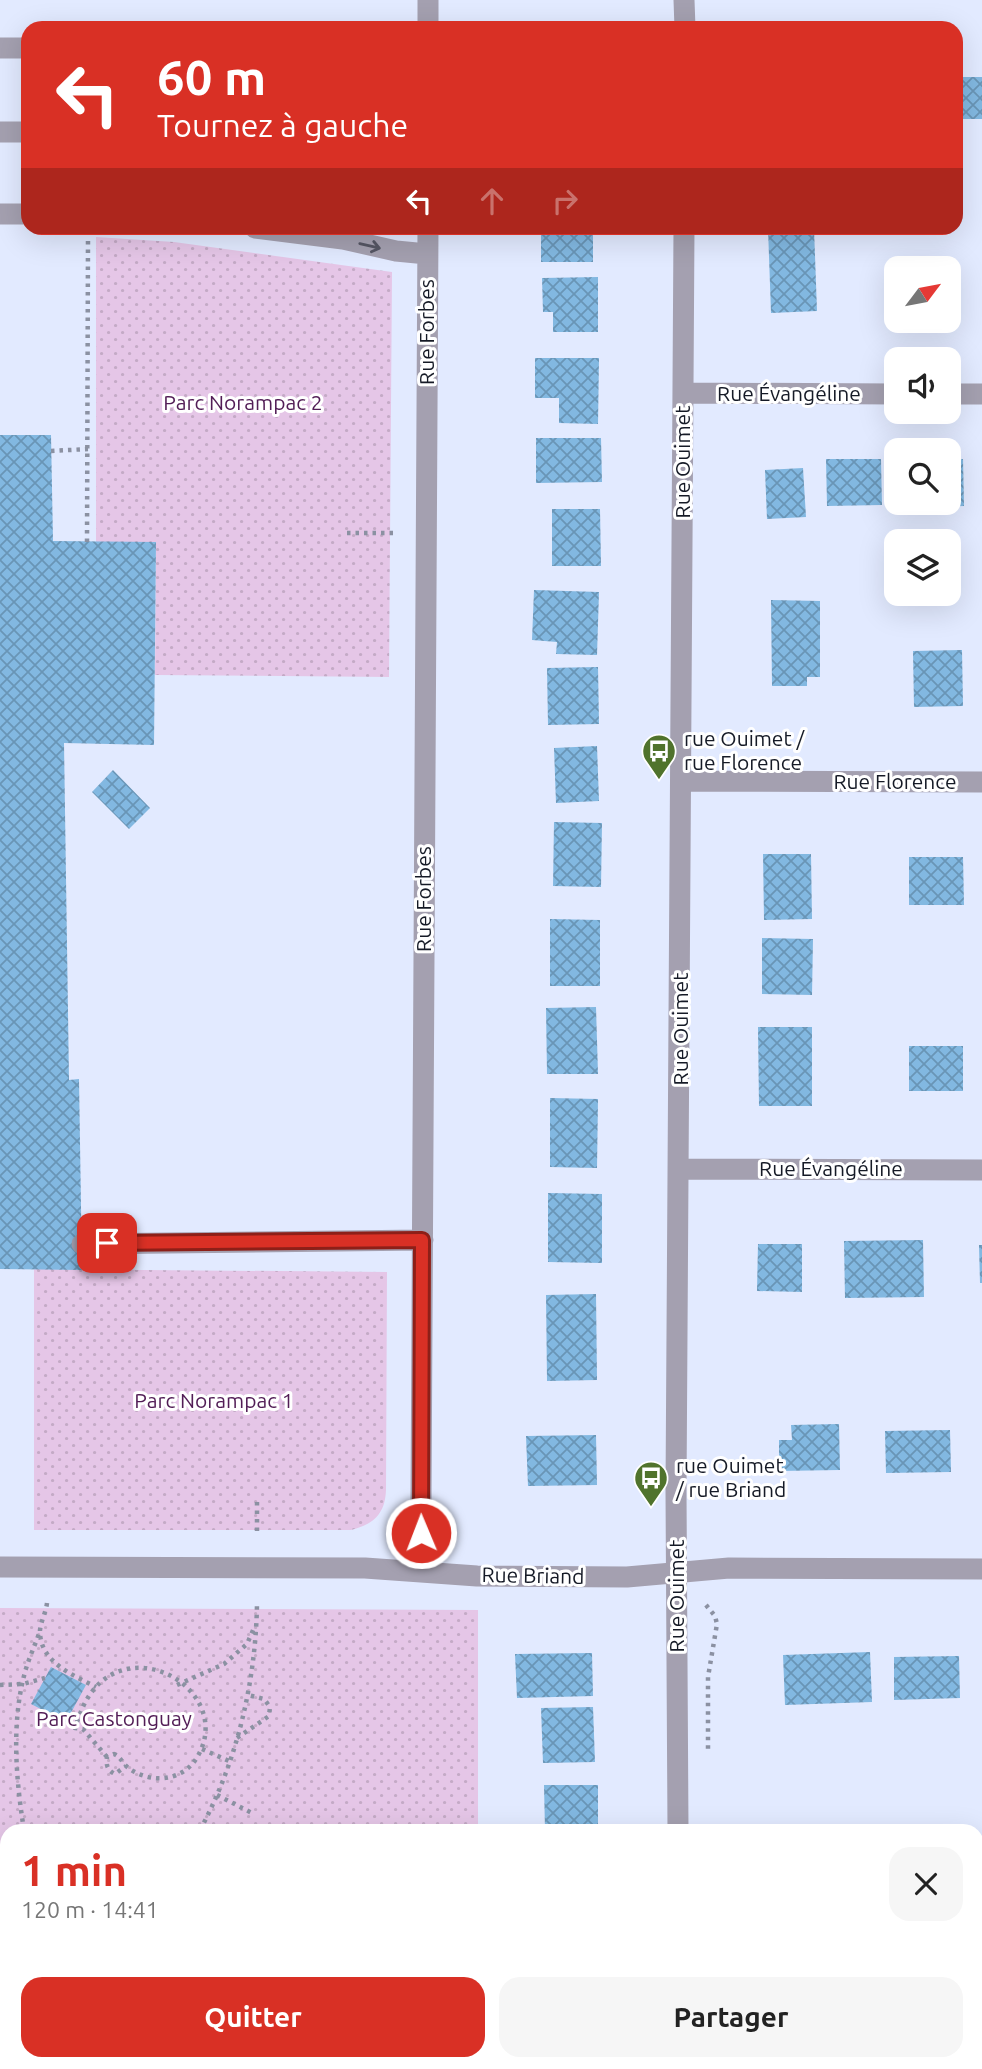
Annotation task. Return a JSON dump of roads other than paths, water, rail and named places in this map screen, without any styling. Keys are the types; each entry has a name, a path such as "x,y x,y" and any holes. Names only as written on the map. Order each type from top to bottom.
{"street":[{"path":"428,0 428,21"},
{"path":"684,0 685,21"},
{"path":"0,48 21,48"},
{"path":"0,132 21,132"},
{"path":"0,214 21,214"},
{"path":"312,235 344,239 396,251 428,254"},
{"name":"Rue Forbes","path":"423,1571 421,1502 428,235"},
{"name":"Rue Ouimet","path":"678,1824 676,1478 684,235"},
{"name":"Rue Évangéline","path":"683,393 884,394"},
{"path":"961,394 982,394"},
{"name":"Rue Florence","path":"682,781 982,782"},
{"name":"Rue Évangéline","path":"680,1169 982,1170"},
{"path":"82,1244 422,1240"},
{"name":"Rue Briand","path":"0,1567 352,1568 477,1576 627,1577 729,1568 982,1569"}],"place":[{"name":"rue Ouimet / rue Florence","path":"659,781"},
{"name":"rue Ouimet / rue Briand","path":"651,1508"}],"park label":[{"name":"Parc Norampac 2","path":"243,403"},
{"name":"Parc Norampac 1","path":"214,1401"},
{"name":"Parc Castonguay","path":"114,1719"}]}
